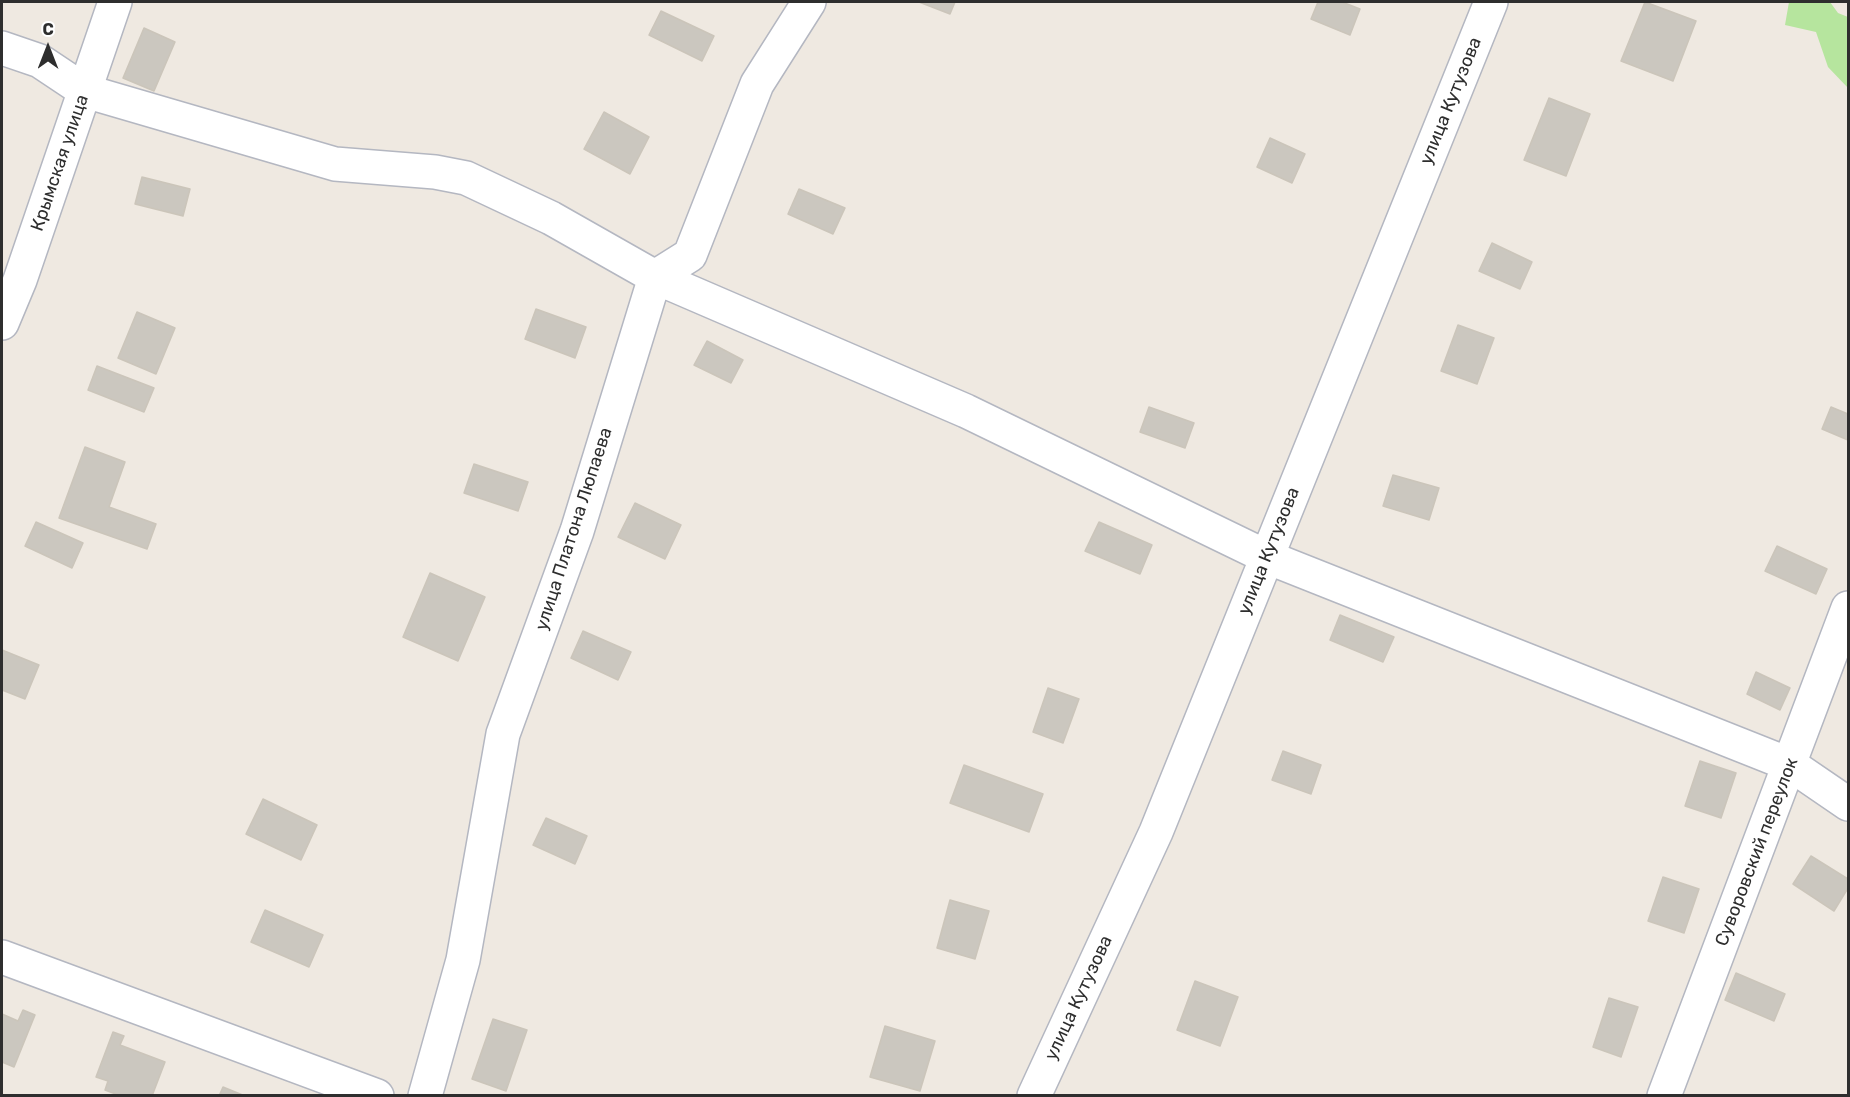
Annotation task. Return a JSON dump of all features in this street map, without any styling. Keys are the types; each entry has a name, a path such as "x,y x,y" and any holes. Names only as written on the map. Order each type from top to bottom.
{"street":[{"name":"Крымская улица","path":"2,323 20,280 115,2"},
{"path":"655,277 690,255 757,84 809,2"},
{"name":"улица Кутузова","path":"1034,1095 1156,832 1491,2"},
{"path":"2,48 40,61 85,91 335,164 435,172 466,178 551,218 655,277 966,411 1266,557 1791,765 1848,804"},
{"name":"улица Платона Люпаева","path":"425,1095 463,960 504,734 577,531 655,277"},
{"name":"Суворовский переулок","path":"1664,1095 1791,765 1848,608"},
{"path":"2,957 360,1092"}],"green space":[{"path":"1789,2 1830,2 1838,13 1848,17 1848,88 1828,67 1816,32 1785,25"}],"building":[{"path":"919,2 955,2 950,14"},
{"path":"1318,2 1342,2 1360,9 1350,35 1311,19"},
{"path":"1645,2 1696,21 1673,81 1621,61"},
{"path":"661,11 714,36 702,61 649,35"},
{"path":"144,28 175,42 154,91 123,78"},
{"path":"1549,98 1590,114 1566,176 1524,160"},
{"path":"604,112 649,137 630,174 584,149"},
{"path":"1270,138 1305,154 1292,183 1257,167"},
{"path":"142,177 190,189 183,216 135,204"},
{"path":"799,189 845,208 833,234 788,214"},
{"path":"1492,243 1532,262 1520,289 1479,271"},
{"path":"536,309 586,327 575,358 525,339"},
{"path":"137,312 175,328 156,374 118,358"},
{"path":"1458,325 1494,338 1477,384 1441,371"},
{"path":"707,341 743,360 731,383 694,365"},
{"path":"97,366 154,388 144,412 88,390"},
{"path":"1149,407 1194,423 1185,448 1140,432"},
{"path":"1831,407 1848,414 1848,440 1822,429"},
{"path":"85,447 125,462 109,507 156,524 147,549 59,518"},
{"path":"474,464 528,482 518,511 464,493"},
{"path":"1393,475 1439,488 1429,520 1383,506"},
{"path":"635,503 681,525 665,559 618,537"},
{"path":"36,522 83,543 72,568 25,546"},
{"path":"1099,522 1152,545 1140,574 1085,551"},
{"path":"1777,546 1827,569 1816,594 1765,571"},
{"path":"430,573 485,597 458,661 403,637"},
{"path":"1340,615 1394,637 1383,662 1330,640"},
{"path":"583,631 631,652 618,680 571,658"},
{"path":"2,650 39,665 25,699 2,690"},
{"path":"1756,672 1790,688 1780,710 1747,694"},
{"path":"1048,688 1079,699 1063,743 1033,732"},
{"path":"1283,751 1321,765 1311,794 1272,780"},
{"path":"1700,761 1736,773 1721,818 1685,806"},
{"path":"964,765 1043,794 1029,832 950,803"},
{"path":"263,799 317,825 301,860 246,834"},
{"path":"546,818 587,836 575,864 533,845"},
{"path":"1811,856 1848,879 1848,888 1834,911 1793,884"},
{"path":"1663,877 1699,889 1684,933 1648,921"},
{"path":"950,900 989,911 975,959 937,948"},
{"path":"265,910 323,935 309,967 251,942"},
{"path":"1736,973 1785,994 1774,1021 1725,1000"},
{"path":"1195,981 1238,997 1220,1046 1177,1030"},
{"path":"1609,998 1638,1007 1621,1057 1593,1047"},
{"path":"23,1010 35,1015 14,1067 2,1062 2,1014 18,1021"},
{"path":"493,1019 527,1030 506,1091 472,1079"},
{"path":"885,1026 935,1041 920,1091 870,1077"},
{"path":"113,1032 124,1036 120,1045 165,1062 152,1096 121,1096 105,1090 108,1081 96,1077"},
{"path":"223,1087 245,1096 219,1096"}]}
